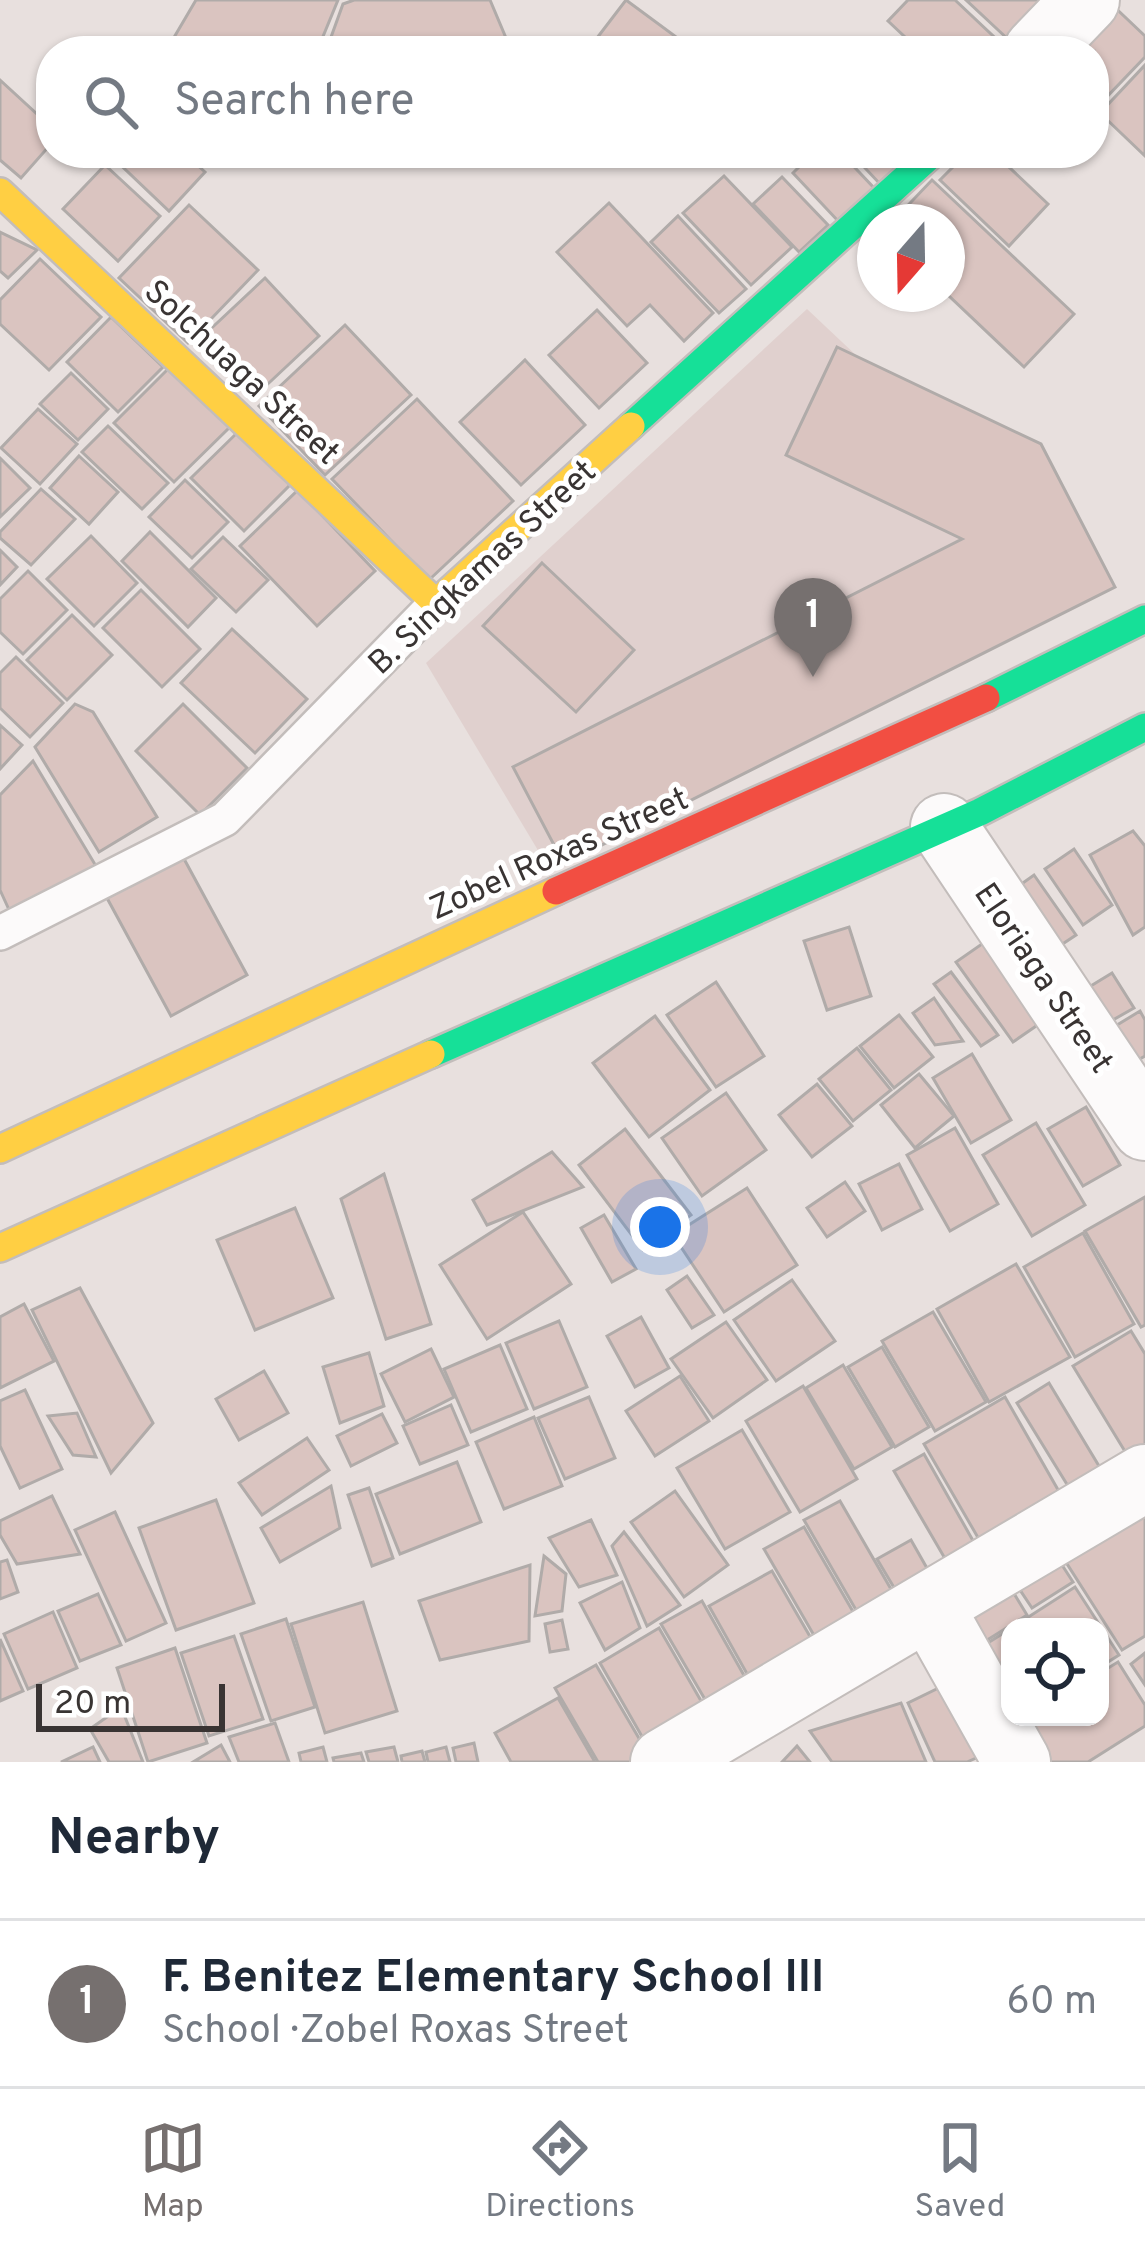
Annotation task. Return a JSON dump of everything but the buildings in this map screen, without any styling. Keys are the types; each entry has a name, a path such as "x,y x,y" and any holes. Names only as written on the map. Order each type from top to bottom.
{"main road":[{"name":"B. Singkamas Street","path":"436,603 916,168"},
{"name":"Solchuaga Street","path":"0,192 436,603"},
{"name":"Zobel Roxas Street","path":"0,1149 542,897 929,725 1145,619"},
{"path":"0,1248 944,827 1145,727"}],"street":[{"path":"1051,36 1086,0"},
{"name":"Eloriaga Street","path":"944,827 1145,1127"},
{"path":"664,1762 1145,1478"},
{"path":"930,1607 1017,1762"}],"lane":[{"name":"B. Singkamas Street","path":"0,933 225,819 436,603"}],"shaded area":[{"path":"807,309 1086,572 545,862 426,663"}],"traffic: fast":[{"path":"631,426 916,168"},
{"path":"986,698 1145,619"},
{"path":"431,1054 980,812 1145,727"}],"traffic: slow":[{"path":"0,192 436,603 631,426"},
{"path":"0,1149 556,891"},
{"path":"0,1248 431,1054"}],"traffic: jam":[{"path":"556,891 986,698"}],"place":[{"name":"F. Benitez Elementary School III","path":"813,677"}]}
